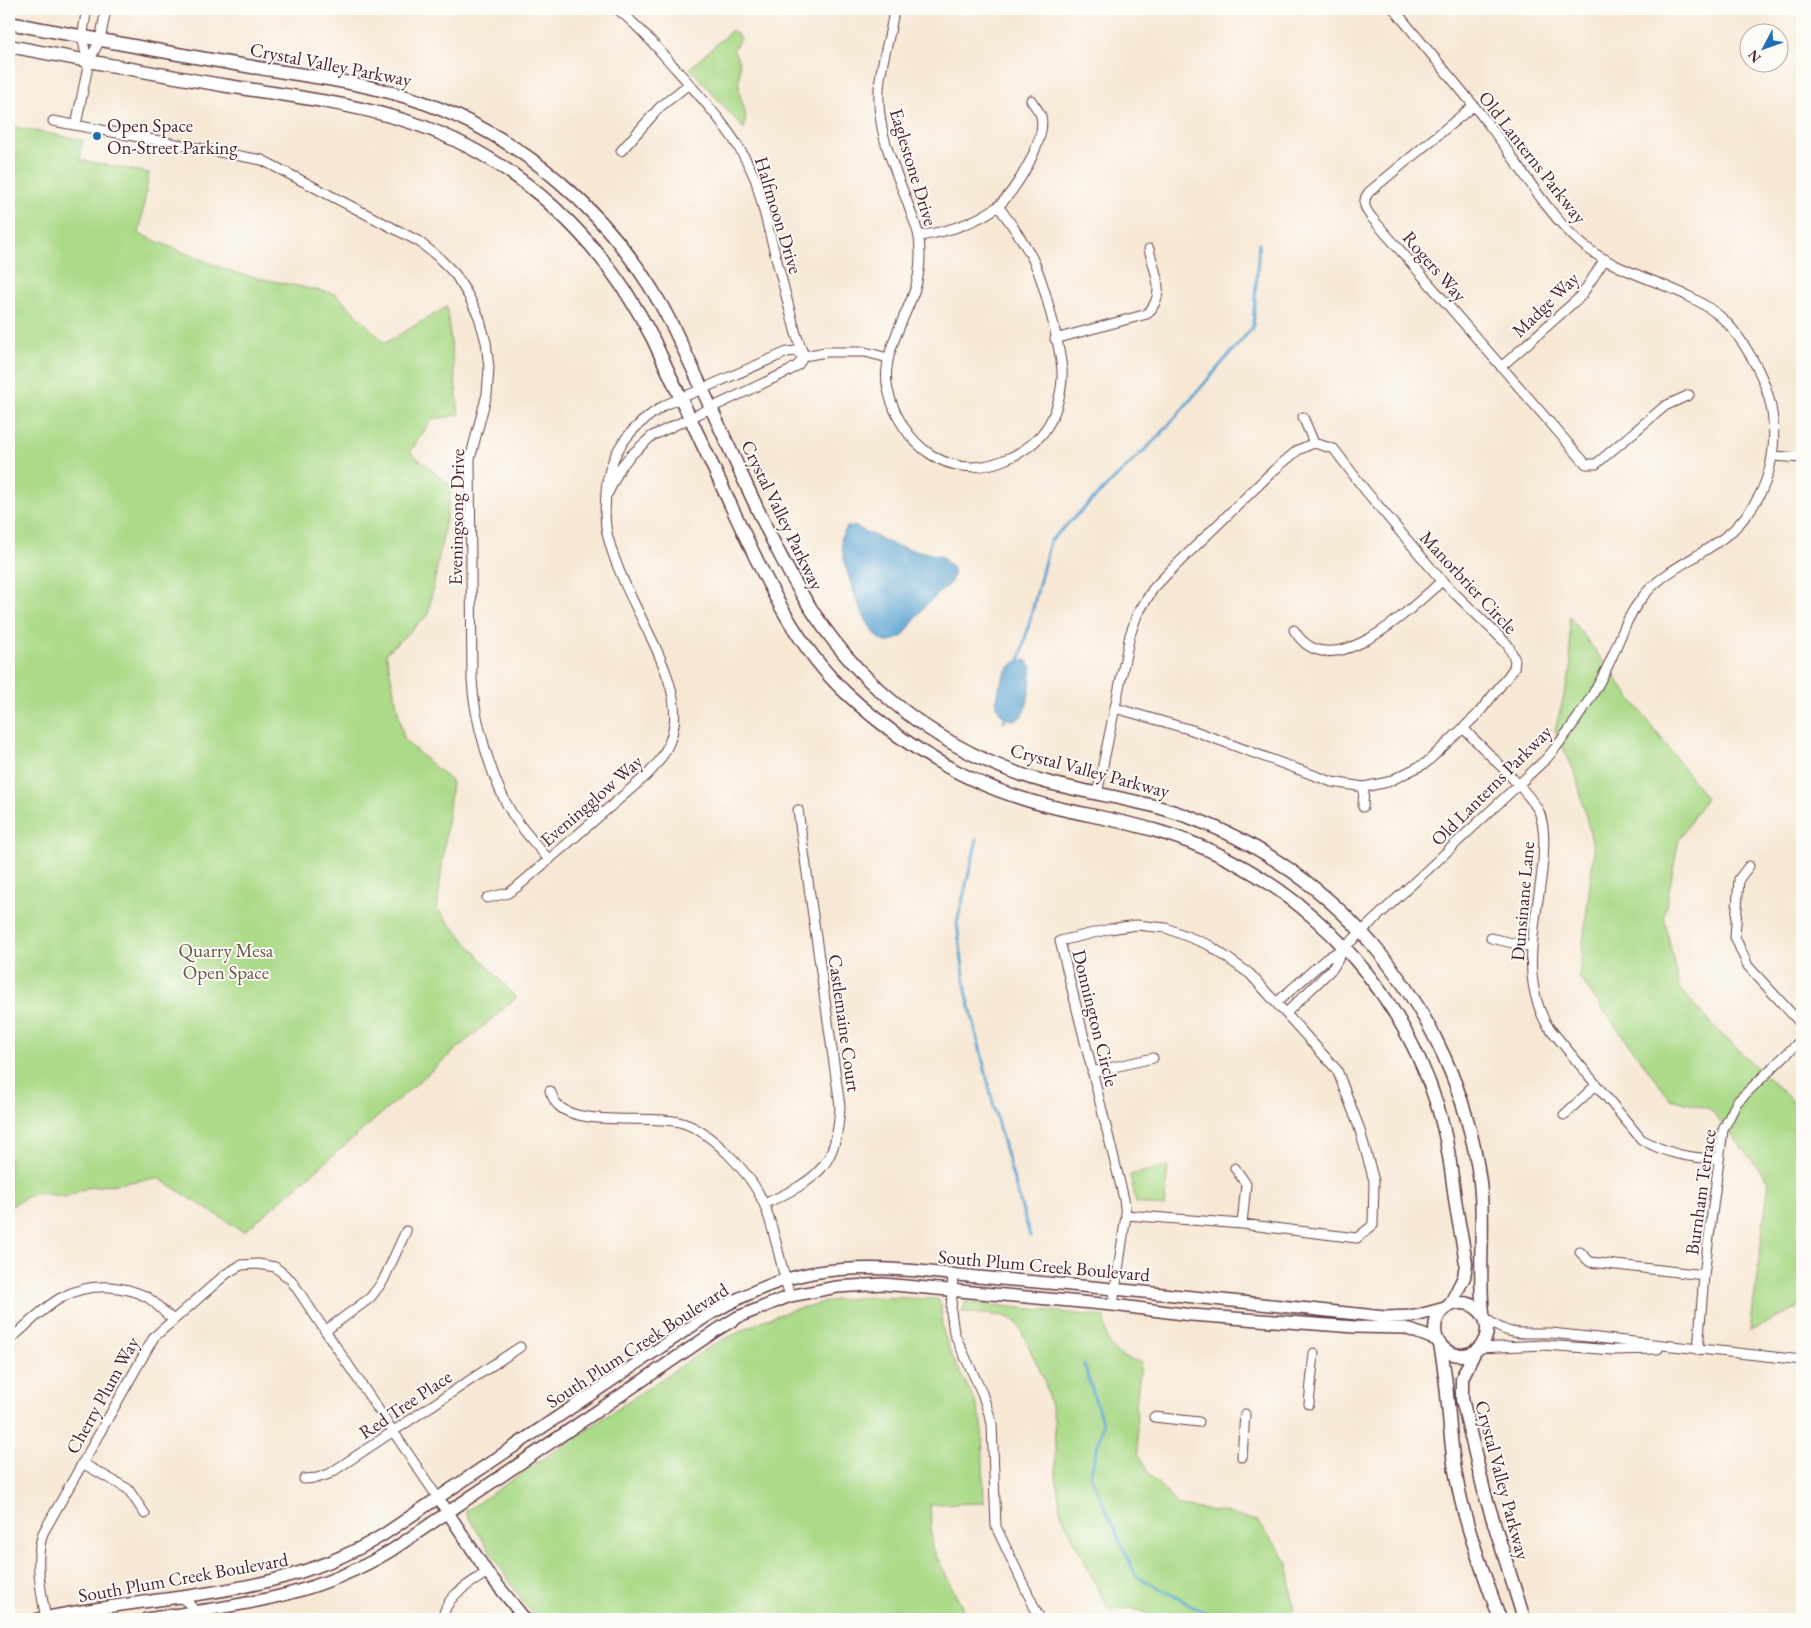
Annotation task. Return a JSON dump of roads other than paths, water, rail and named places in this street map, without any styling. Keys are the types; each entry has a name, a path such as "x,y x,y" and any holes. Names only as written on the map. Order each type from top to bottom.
{"main road":[{"name":"Crystal Valley Parkway","path":"9,23 371,87 422,101 488,132 553,176 610,230 653,289 702,389 776,550 804,600 834,643 870,682 927,728 983,759 1033,778 1153,806 1190,817 1239,840 1291,871 1316,889 1362,931 1399,978 1428,1024 1441,1050 1467,1121 1481,1200 1483,1237 1480,1287 1484,1316"},
{"name":"Crystal Valley Parkway","path":"9,46 366,110 414,123 477,152 538,193 575,226 597,251 633,301 770,587 798,634 831,678 894,732 954,770 999,790 1051,806 1155,830 1203,847 1253,873 1308,912 1345,947 1381,991 1408,1035 1438,1109 1451,1166 1466,1264 1464,1277 1447,1307"},
{"path":"1465,1303 1475,1306 1484,1316 1487,1334 1477,1350 1466,1355 1457,1355 1448,1352 1439,1342 1436,1322 1447,1307 1465,1303"},
{"name":"Crystal Valley Parkway","path":"1439,1342 1447,1378 1455,1472 1475,1545 1500,1619"},
{"name":"Crystal Valley Parkway","path":"1477,1350 1462,1378 1462,1399 1486,1501 1524,1619"}],"street":[{"path":"87,9 81,36 82,48 89,61"},
{"path":"76,125 89,61 100,40 106,9"},
{"name":"Halfmoon Drive","path":"617,9 639,28 689,84 732,134 746,156 756,181 796,334 804,356"},
{"name":"Eaglestone Drive","path":"894,9 880,67 877,93 881,124 919,236 920,264 916,287 888,358 887,387 894,411 905,431 921,448 940,460 960,466 980,467 1017,455 1036,442 1048,427 1060,391 1062,372 1036,266 1019,234 998,206"},
{"name":"Old Lanterns Parkway","path":"1276,1003 1326,959 1345,947 1518,786 1566,736 1587,704 1612,657 1629,615 1642,597 1665,575 1732,531 1756,500 1770,472 1775,438 1772,406 1762,377 1745,346 1723,319 1695,301 1605,259 1581,244 1549,207 1473,106 1394,9"},
{"path":"621,151 660,107 689,84"},
{"path":"919,236 950,231 998,206 1031,162 1039,138 1041,117 1031,100"},
{"name":"Rogers Way","path":"1473,106 1365,197 1366,210 1376,224 1589,466 1596,464 1665,406 1690,395"},
{"name":"Eveningsong Drive","path":"53,121 262,160 418,241 442,260 462,284 483,329 489,368 487,394 472,447 470,472 474,698 501,792 518,824 549,860"},
{"path":"1055,339 1147,314 1157,304 1159,291 1149,249"},
{"name":"Madge Way","path":"1501,367 1581,296 1605,259"},
{"name":"Eveningglow Way","path":"487,898 508,894 655,767 668,746 675,725 676,704 671,682 614,556 606,527 605,500 608,471 624,439 647,417 680,398 774,356 794,351 804,356 845,351 865,352 888,358"},
{"name":"Eveningglow Way","path":"605,500 620,468 642,444 710,407 789,371 798,365 804,356"},
{"path":"1097,794 1130,635 1137,616 1153,589 1273,471 1298,450 1314,443 1302,417"},
{"name":"Manorbrier Circle","path":"1115,708 1192,730 1332,782 1364,787 1388,782 1426,763 1464,729 1509,675 1515,660 1508,646 1442,581 1365,490 1334,449 1314,443"},
{"path":"1772,456 1802,458"},
{"path":"1294,630 1306,644 1314,648 1345,648 1361,644 1390,626 1442,581"},
{"name":"Dunsinane Lane","path":"1464,729 1518,786 1540,813 1545,835 1542,882 1530,947 1533,984 1538,1008 1547,1025 1641,1139 1660,1150 1687,1158 1718,1159"},
{"path":"1363,807 1364,787"},
{"name":"Castlemaine Court","path":"764,1204 801,1187 816,1174 828,1159 839,1135 840,1106 798,810"},
{"path":"1749,866 1739,878 1735,937 1748,966 1802,1024"},
{"name":"Donnington Circle","path":"1113,1305 1120,1243 1126,1215 1124,1199 1060,941 1128,926 1166,928 1209,946 1250,974 1337,1070 1359,1127 1374,1181 1372,1225 1357,1238 1242,1224 1126,1215"},
{"path":"1491,938 1530,947"},
{"name":"Old Lanterns Parkway","path":"1286,1013 1333,968 1345,947"},
{"name":"Burnham Terrace","path":"1698,1350 1704,1275 1723,1130 1737,1102 1802,1039"},
{"path":"1092,1072 1152,1058"},
{"path":"1564,1115 1596,1085"},
{"path":"550,1091 558,1105 572,1114 598,1118 679,1122 701,1132 718,1144 750,1181 764,1204 790,1296"},
{"path":"1235,1168 1246,1184 1242,1224"},
{"path":"324,1332 370,1298 383,1281 406,1231"},
{"path":"1580,1252 1590,1262 1704,1275"},
{"name":"Cherry Plum Way","path":"43,1619 38,1550 43,1533 82,1463 154,1337 226,1274 241,1265 258,1264 275,1267 291,1280 324,1332 438,1498"},
{"name":"South Plum Creek Boulevard","path":"43,1619 269,1582 318,1568 365,1546 707,1316 741,1297 785,1280 811,1273 860,1267 884,1267 953,1275 1116,1288 1192,1298 1386,1317 1415,1316 1447,1307"},
{"path":"953,1275 951,1311 954,1333 982,1393 992,1423 996,1527 1040,1619"},
{"name":"South Plum Creek Boulevard","path":"146,1619 196,1615 273,1599 324,1584 373,1561 716,1330 738,1317 790,1296 814,1290 861,1284 953,1290 1113,1305 1191,1315 1355,1327 1405,1328 1439,1342"},
{"path":"9,1341 51,1303 67,1293 84,1289 126,1288 148,1298 173,1320"},
{"path":"1484,1316 1502,1330 1513,1333 1551,1333 1674,1348 1802,1360"},
{"path":"1477,1350 1544,1344 1614,1350 1674,1348"},
{"name":"Red Tree Place","path":"304,1479 317,1478 329,1474 520,1347"},
{"path":"1309,1404 1314,1353"},
{"path":"1242,1458 1245,1414"},
{"path":"1154,1417 1199,1422"},
{"path":"82,1463 128,1489 145,1514"},
{"path":"438,1498 487,1572 525,1619"},
{"path":"443,1619 444,1610 453,1596 487,1572"},
{"path":"180,1597 196,1615"}],"water":[{"path":"854,526 896,546 941,556 952,567 954,573 951,582 924,607 903,636 891,642 885,642 869,624 861,611 849,578 841,537 847,527"},
{"path":"1026,660 1032,667 1026,707 1019,719 1010,720 1003,716 996,706 998,692 1007,670 1012,664"}],"waterway":[{"path":"1019,663 1050,541 1160,435 1253,327 1259,243"},
{"path":"1004,722 1006,715"},
{"path":"977,839 957,923 966,990 999,1128 1030,1236"},
{"path":"1084,1364 1103,1425 1090,1475 1136,1576 1218,1619"}],"place":[{"name":"Open Space On-Street Parking","path":"97,136"}],"park label":[{"name":"Quarry Mesa Open Space","path":"226,961"}]}
